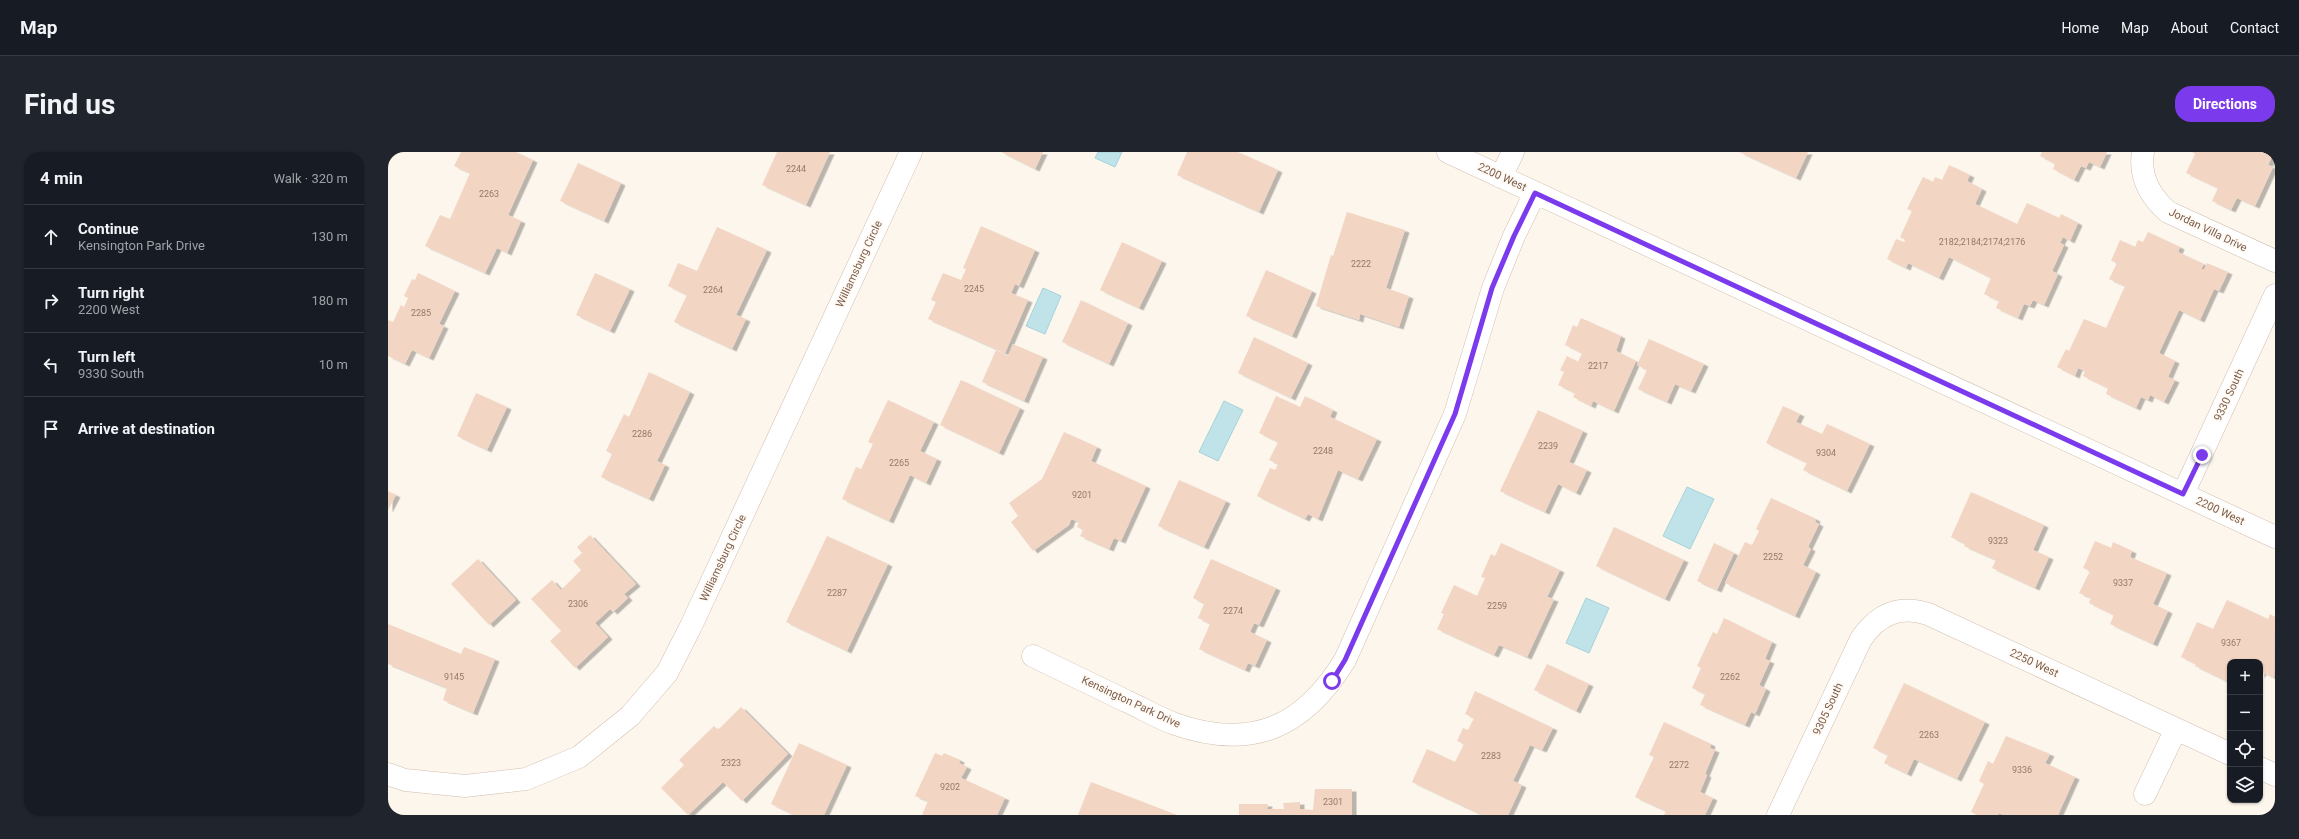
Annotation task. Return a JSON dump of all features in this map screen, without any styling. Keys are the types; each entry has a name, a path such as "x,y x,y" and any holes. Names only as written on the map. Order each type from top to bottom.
{"street":[{"name":"Williamsburg Circle","path":"388,774 405,780 465,786 526,779 579,757 630,716 663,678 694,619 911,152"},
{"name":"2200 West","path":"1448,152 2275,537"},
{"path":"1501,177 1513,152"},
{"name":"Jordan Villa Drive","path":"2143,152 2143,168 2148,190 2156,201 2168,212 2275,261"},
{"name":"Kensington Park Drive","path":"1033,656 1175,724 1210,734 1239,735 1272,728 1296,717 1318,698 1332,681 1345,660 1434,466 1455,414 1492,288 1514,236 1535,193"},
{"name":"9330 South","path":"2183,494 2275,295"},
{"name":"2250 West","path":"1890,613 1910,610 1928,614 2227,753"},
{"name":"9305 South","path":"1778,815 1861,638 1878,618 1890,613"},
{"path":"2145,794 2176,729"},
{"path":"2263,769 2275,775"}],"water":[{"path":"1098,152 1122,152 1115,167 1095,158"},
{"path":"1043,288 1061,296 1045,334 1026,326"},
{"path":"1224,401 1243,410 1218,461 1199,452"},
{"path":"1687,487 1714,499 1690,549 1663,536"},
{"path":"1586,598 1609,608 1589,653 1566,643"}],"building":[{"path":"461,152 516,152 533,160 508,215 521,221 507,253 497,248 485,273 425,246 440,215 450,219 470,173 454,166"},
{"path":"777,152 830,152 806,205 762,185"},
{"path":"1001,152 1043,152 1035,169"},
{"path":"1187,152 1238,152 1278,170 1259,212 1177,175"},
{"path":"1739,152 1808,152 1796,178"},
{"path":"2042,152 2107,152 2100,167 2089,162 2086,168 2081,166 2074,180 2053,169 2055,164 2040,156"},
{"path":"2192,152 2274,152 2268,165 2273,167 2255,206 2237,198 2231,210 2212,201 2218,188 2186,173 2195,154"},
{"path":"578,163 621,183 604,221 560,201"},
{"path":"1949,165 1970,175 1967,181 1982,189 1975,204 2017,224 2027,203 2059,218 2061,214 2078,223 2070,241 2063,237 2060,243 2064,245 2052,271 2058,274 2044,305 2033,300 2030,306 2024,304 2018,318 1996,308 1999,301 1984,294 1991,278 1949,257 1939,278 1908,263 1906,268 1887,259 1896,239 1904,242 1905,240 1900,237 1912,211 1907,209 1923,177 1933,182 1935,177 1942,180"},
{"path":"1347,212 1405,230 1386,288 1409,296 1399,327 1360,314 1359,320 1316,306 1331,255 1333,256"},
{"path":"981,226 1035,250 1019,286 1015,284 1011,293 1028,300 1005,353 928,319 936,302 931,300 943,273 961,280 966,269 963,268"},
{"path":"717,227 767,250 736,315 746,319 732,349 674,322 687,295 668,286 678,263 697,271"},
{"path":"2148,232 2180,247 2178,252 2204,264 2201,269 2204,270 2207,263 2228,272 2219,291 2214,289 2200,320 2179,310 2159,353 2175,361 2168,377 2175,380 2164,402 2150,395 2148,400 2141,397 2136,408 2106,394 2108,388 2083,376 2085,371 2078,368 2075,376 2057,367 2066,349 2069,351 2084,319 2106,328 2125,286 2109,279 2117,263 2111,261 2120,240 2135,247 2138,240 2143,242"},
{"path":"1122,242 1162,261 1139,308 1100,290"},
{"path":"1266,270 1312,291 1292,336 1246,316"},
{"path":"418,273 455,291 439,324 444,326 429,358 412,350 405,364 388,356 388,320 393,322 401,305 404,307 408,298 404,296 412,279 415,280"},
{"path":"595,273 630,289 610,331 576,315"},
{"path":"1081,300 1128,323 1109,364 1062,342"},
{"path":"1581,318 1621,336 1616,351 1636,361 1614,411 1593,401 1591,406 1573,397 1575,393 1558,385 1564,372 1560,370 1567,356 1578,362 1582,353 1565,345 1573,325 1577,327"},
{"path":"1254,337 1308,363 1291,398 1238,373"},
{"path":"1649,339 1704,364 1691,391 1675,384 1667,402 1638,389 1647,370 1637,365"},
{"path":"1013,344 1043,357 1024,401 982,382 996,350 1008,356"},
{"path":"649,372 690,392 657,461 665,465 649,499 601,477 612,454 606,451 624,414 629,417"},
{"path":"961,380 1020,408 999,453 940,425"},
{"path":"476,393 507,407 487,450 457,436"},
{"path":"1276,396 1300,407 1305,396 1333,410 1330,417 1377,439 1358,479 1338,470 1318,519 1308,514 1305,519 1257,496 1270,468 1275,470 1278,464 1269,460 1278,442 1259,433"},
{"path":"888,400 934,422 920,451 937,459 926,483 910,475 889,521 842,499 856,467 861,469 873,444 868,442"},
{"path":"1783,406 1800,414 1796,422 1822,434 1827,424 1870,444 1847,491 1803,470 1807,463 1766,443"},
{"path":"1538,410 1583,431 1569,462 1587,470 1576,493 1558,484 1545,512 1500,491"},
{"path":"1064,432 1097,447 1091,461 1146,486 1121,541 1114,538 1109,549 1080,536 1083,530 1077,527 1079,522 1071,519 1069,525 1033,551 1011,522 1018,516 1009,503 1042,479"},
{"path":"1179,480 1226,501 1204,547 1158,526"},
{"path":"388,491 396,495 388,510"},
{"path":"1971,492 2044,525 2033,550 2049,557 2035,588 1992,568 1996,560 1964,546 1965,544 1951,537"},
{"path":"1771,498 1816,519 1815,522 1819,524 1808,547 1811,549 1803,565 1816,572 1795,616 1725,583 1745,542 1752,545 1759,531 1756,529"},
{"path":"1614,527 1684,560 1665,599 1596,566"},
{"path":"590,535 636,584 624,594 628,598 613,612 610,609 595,623 608,637 575,668 550,641 561,631 531,599 552,580 561,590 581,570 573,561 582,553 577,547"},
{"path":"827,536 888,564 847,651 786,622"},
{"path":"2095,541 2111,548 2113,542 2132,551 2130,557 2167,573 2153,604 2168,611 2153,644 2110,624 2114,615 2089,603 2091,598 2079,593 2090,571 2083,568"},
{"path":"1501,543 1560,570 1547,597 1554,599 1527,657 1499,645 1494,655 1437,629 1444,614 1441,613 1454,585 1477,596 1485,578 1481,577 1491,554 1495,556"},
{"path":"1714,543 1734,553 1717,590 1697,581"},
{"path":"478,559 516,600 489,625 451,584"},
{"path":"1211,559 1276,588 1259,625 1254,623 1250,632 1267,640 1255,666 1248,663 1245,670 1199,649 1210,624 1198,618 1204,604 1193,598"},
{"path":"2227,600 2268,619 2270,614 2275,617 2274,678 2263,672 2263,659 2227,659 2226,681 2195,666 2196,664 2181,657 2197,622 2213,629"},
{"path":"1724,618 1772,642 1765,659 1770,661 1759,685 1766,689 1755,714 1751,712 1745,725 1700,705 1705,694 1692,688 1701,668 1697,666 1713,632 1717,634"},
{"path":"388,624 461,654 464,647 495,659 473,713 443,700 447,688 388,664"},
{"path":"1547,664 1589,684 1576,711 1534,690"},
{"path":"1904,683 1985,722 1957,779 1914,759 1907,774 1884,763 1888,755 1873,748"},
{"path":"1475,691 1553,728 1542,750 1530,745 1513,781 1522,785 1508,815 1482,815 1412,782 1427,749 1455,762 1464,744 1457,741 1463,728 1468,730 1474,718 1465,714"},
{"path":"741,707 788,754 742,801 723,782 688,815 661,788 684,765 679,760 714,726 718,730"},
{"path":"1664,722 1711,744 1710,748 1715,750 1705,774 1707,775 1700,792 1713,798 1705,815 1664,815 1666,811 1635,797 1654,757 1649,755"},
{"path":"2006,736 2050,754 2045,763 2075,777 2058,815 2004,815 1999,813 1998,815 1977,815 1971,812 1984,784 1979,781 1988,761 1993,764"},
{"path":"799,743 847,765 824,815 794,815 771,804"},
{"path":"935,753 942,756 944,753 960,760 959,763 967,767 961,778 1005,798 997,815 922,815 928,801 915,796"},
{"path":"1091,782 1177,815 1078,815"},
{"path":"1315,789 1352,789 1352,815 1239,815 1239,804 1268,804 1267,809 1284,809 1283,803 1300,802 1300,809 1313,810"}],"route":[{"path":"1332,681 1345,660 1434,466 1455,414 1492,288 1514,236 1535,193 2183,494 2202,455"}]}
